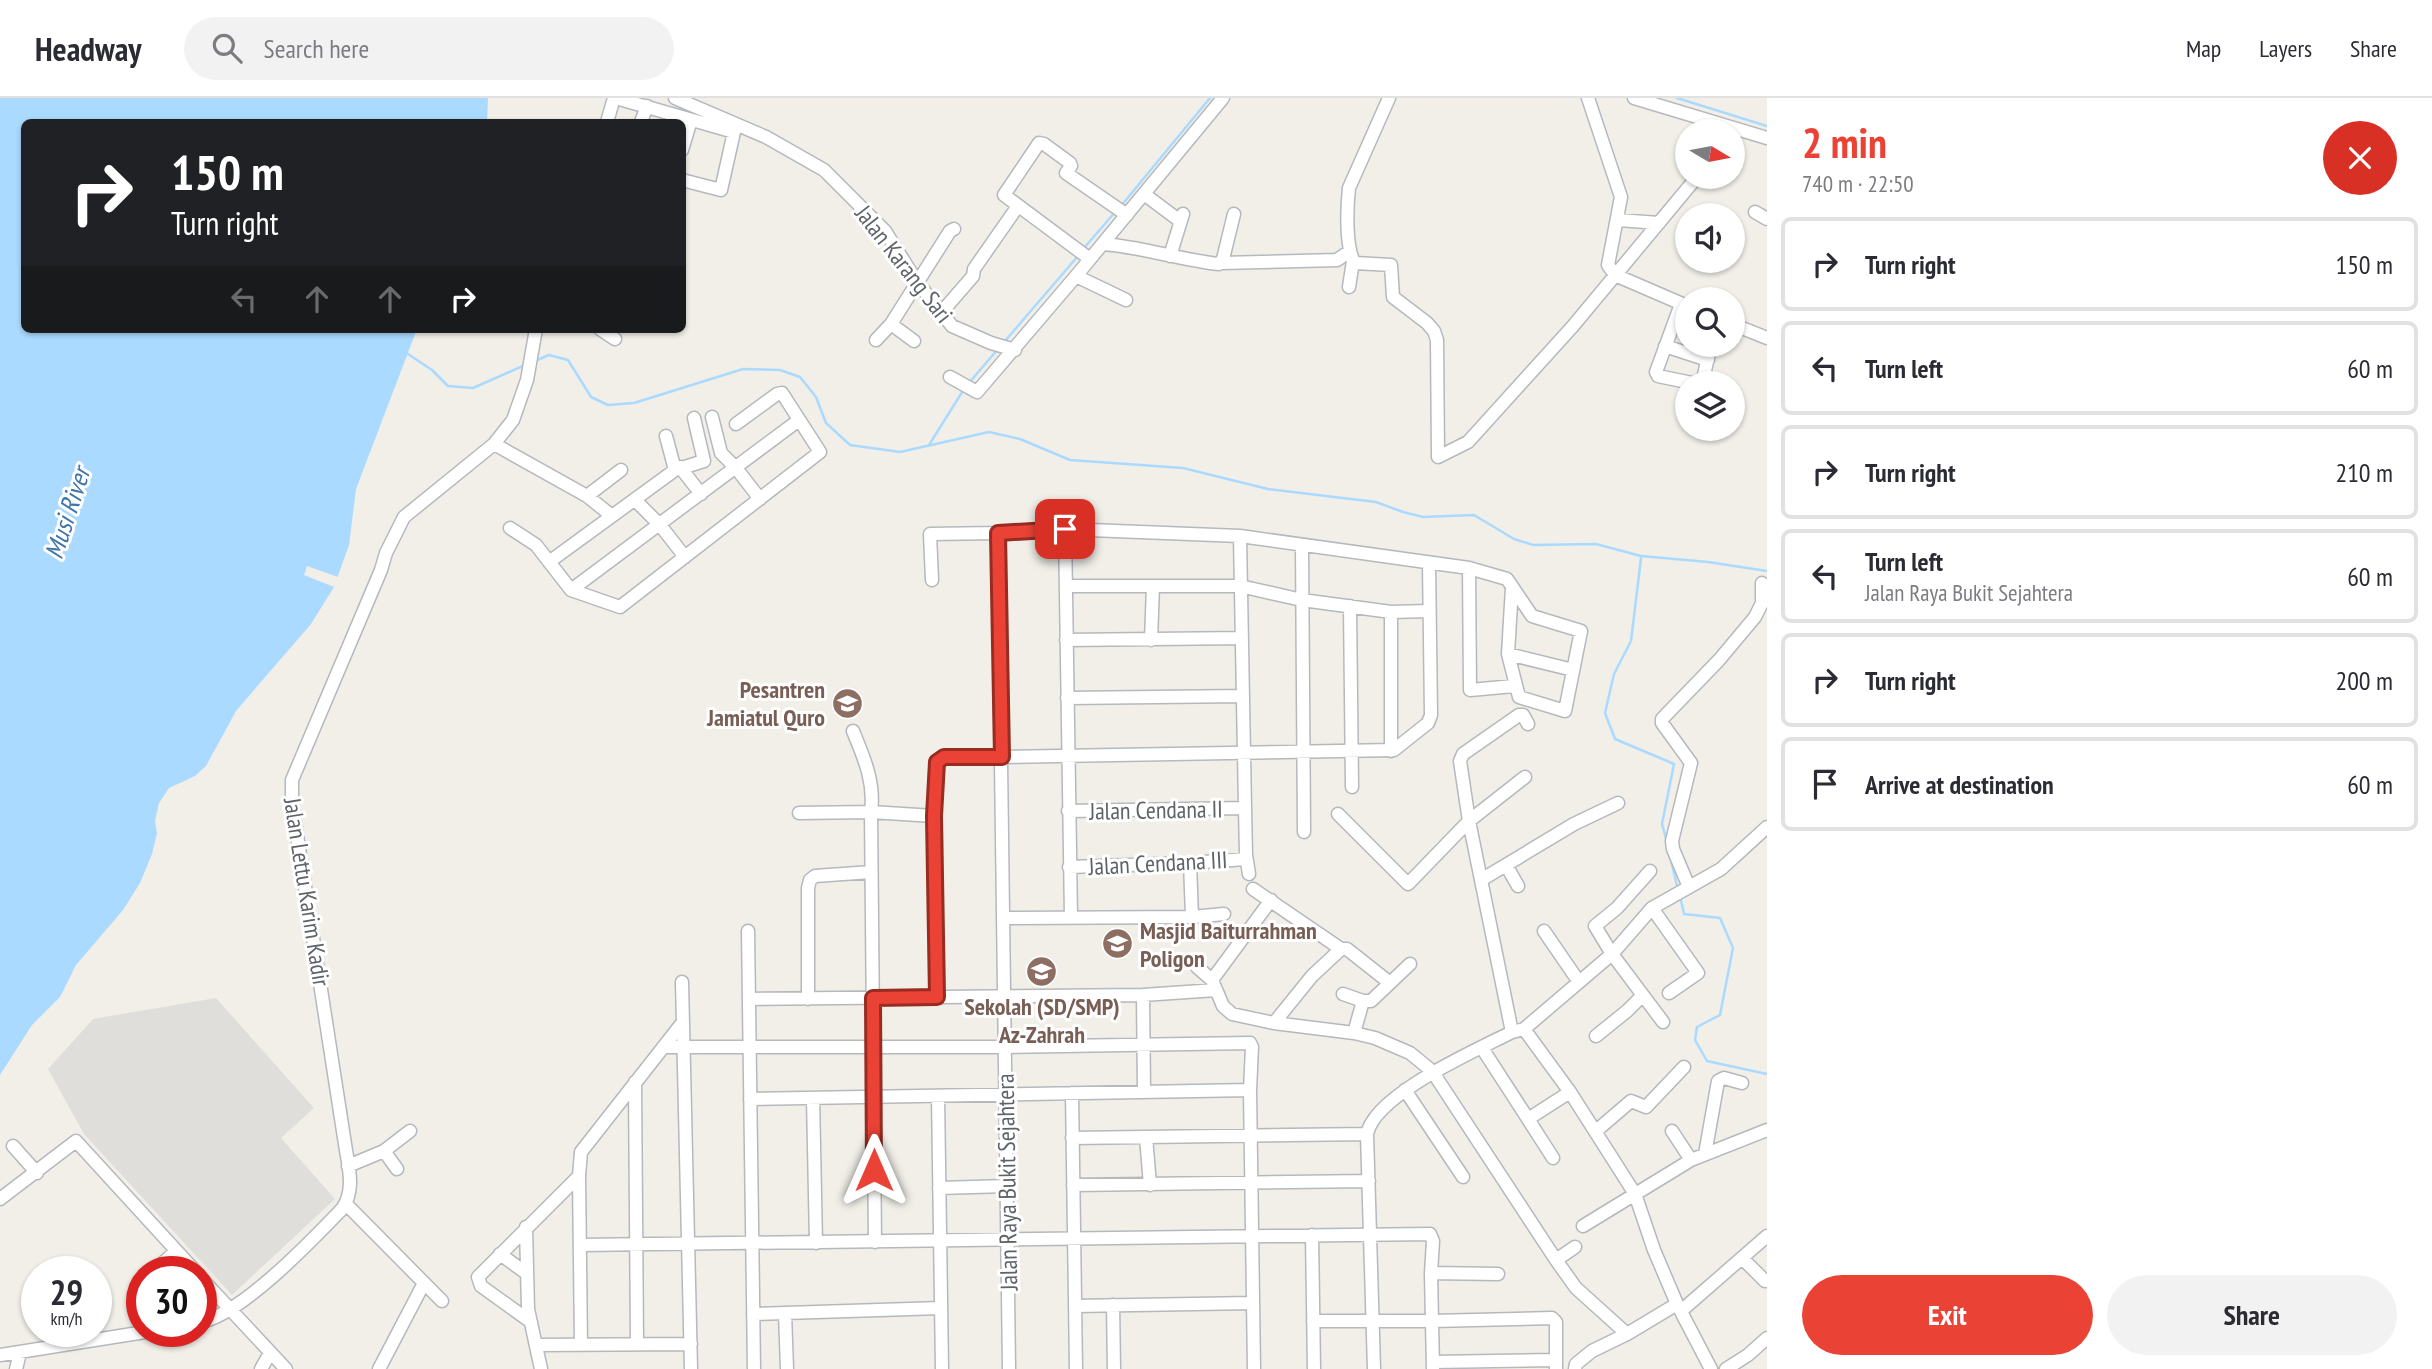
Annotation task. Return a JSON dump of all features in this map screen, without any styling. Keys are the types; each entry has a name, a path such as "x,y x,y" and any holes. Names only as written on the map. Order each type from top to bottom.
{"street":[{"path":"608,119 615,98 647,106 666,118"},
{"name":"Jalan Karang Sari","path":"675,98 765,136 824,170 885,231 917,282 955,329 1011,349"},
{"path":"960,383 977,392 1076,276 1088,257 1103,244 1121,211 1144,194 1223,98"},
{"path":"1349,287 1352,256 1349,188 1389,98"},
{"path":"1588,98 1621,197 1608,265 1615,275 1675,301"},
{"path":"1634,98 1698,119"},
{"path":"642,119 647,106"},
{"path":"686,120 735,134 721,190 686,181"},
{"path":"686,137 691,120"},
{"path":"1745,133 1767,138"},
{"path":"1088,257 1003,193 1039,143 1071,164 1066,173 1121,211"},
{"path":"1103,244 1125,246 1192,261 1221,263 1337,260 1352,256 1391,265 1392,296 1427,323 1437,340 1438,457 1468,442 1573,326 1687,189"},
{"path":"1144,194 1181,217 1170,256"},
{"path":"941,313 972,276 974,269 1018,206"},
{"path":"1755,212 1767,219"},
{"path":"1221,263 1234,214"},
{"path":"1618,220 1659,223"},
{"path":"876,340 891,324 954,229"},
{"path":"1076,276 1126,300"},
{"path":"891,324 914,341"},
{"path":"1675,324 1656,375 1675,379"},
{"path":"1745,329 1767,338"},
{"name":"Jalan Lettu Karim Kadir","path":"346,1203 350,1190 348,1166 291,786 294,772 386,553 404,517 494,444 513,420 527,380 536,333"},
{"path":"606,333 615,339"},
{"path":"1665,346 1708,360"},
{"path":"1705,371 1709,357"},
{"path":"510,528 531,540 571,590 620,607 820,452 784,395 779,393 736,424"},
{"path":"712,417 721,453 760,499"},
{"path":"549,562 677,469 704,461 694,418"},
{"path":"571,590 799,420"},
{"path":"666,436 677,469 702,494"},
{"path":"494,444 587,496 612,516"},
{"path":"587,496 621,470"},
{"path":"635,500 660,525 685,557"},
{"path":"392,510 404,517"},
{"path":"1065,529 1071,917"},
{"path":"932,580 930,534 1065,529 1240,536 1469,568 1504,577 1512,587 1532,615 1581,631 1565,711 1521,700 1514,687 1508,654 1512,587"},
{"name":"Jalan Raya Bukit Sejahtera","path":"998,533 1009,1369"},
{"path":"1240,536 1246,859 1249,874"},
{"path":"1302,545 1304,831"},
{"path":"937,997 934,816 937,762 941,758 1397,749 1430,720 1429,562"},
{"path":"1469,568 1470,690 1514,687"},
{"path":"1687,889 1672,841 1691,763 1662,719 1719,660 1755,617 1762,604 1762,583"},
{"path":"1066,586 1240,586 1302,600 1391,611 1429,611"},
{"path":"1151,640 1153,586"},
{"path":"1350,606 1352,787"},
{"path":"1391,611 1391,751"},
{"path":"1066,640 1242,638"},
{"path":"1508,654 1573,670"},
{"path":"1067,698 1243,696"},
{"path":"1528,724 1523,715 1519,715 1461,757 1469,821 1481,880 1518,1031 1570,1092 1634,1194 1654,1250 1710,1369"},
{"path":"853,731 871,783 875,1242"},
{"path":"1338,814 1408,884 1469,821 1525,777"},
{"path":"1481,880 1574,824 1618,803"},
{"name":"Jalan Cendana II","path":"1068,811 1245,808"},
{"path":"799,813 871,812 934,816"},
{"path":"1374,1369 1367,1134 1372,1121 1405,1090 1432,1071 1518,1031 1612,954 1652,908 1721,869 1767,827"},
{"name":"Jalan Cendana III","path":"1069,867 1246,859"},
{"path":"1190,863 1192,917"},
{"path":"1506,866 1518,886"},
{"path":"1650,871 1617,908 1595,926 1612,954 1663,1022"},
{"path":"807,999 807,888 810,880 815,876 871,872"},
{"path":"1253,888 1296,920 1341,949 1347,949 1390,983"},
{"path":"748,999 1143,995 1214,985 1271,900"},
{"path":"1652,908 1698,972 1669,993"},
{"path":"1004,918 1192,917 1224,914"},
{"path":"748,931 754,1369"},
{"path":"1544,931 1579,982"},
{"path":"1274,1024 1312,976 1341,949"},
{"path":"1343,994 1363,1001 1375,999 1410,964"},
{"path":"1197,967 1214,985 1223,1006 1232,1014 1274,1024 1354,1033 1393,1044 1410,1053 1432,1071 1576,1288 1627,1334"},
{"path":"682,982 691,1369"},
{"path":"1143,995 1143,1092"},
{"path":"1595,1036 1642,996"},
{"path":"1354,1033 1363,1001"},
{"path":"582,1345 579,1176 582,1149 683,1022"},
{"path":"663,1047 1005,1047 1250,1042 1254,1369"},
{"path":"1482,1048 1553,1158"},
{"path":"1596,1131 1631,1101 1646,1107 1684,1067"},
{"path":"1705,1154 1718,1081 1724,1078 1742,1083"},
{"path":"635,1082 637,1344"},
{"path":"750,1100 1250,1090"},
{"path":"1405,1090 1463,1177"},
{"path":"1528,1119 1570,1092"},
{"path":"1072,1093 1076,1369"},
{"path":"938,1096 942,1369"},
{"path":"813,1098 816,1242"},
{"path":"1583,1226 1691,1160 1767,1130"},
{"path":"348,1166 384,1151 410,1131"},
{"path":"1672,1131 1691,1160"},
{"path":"1072,1138 1367,1134"},
{"path":"1146,1137 1150,1185"},
{"path":"0,1199 76,1141 181,1256"},
{"path":"13,1146 37,1172"},
{"path":"384,1151 397,1168"},
{"path":"531,1322 479,1284 479,1274 579,1176"},
{"path":"1073,1185 1369,1181"},
{"path":"939,1188 1007,1186"},
{"path":"217,1317 231,1310 310,1242 346,1203 442,1301"},
{"path":"526,1227 526,1273 531,1322 541,1369"},
{"path":"580,1245 1430,1234 1433,1241 1431,1273 1432,1321 1433,1366 1556,1364 1554,1318 1432,1321 1313,1321"},
{"path":"1312,1236 1314,1369"},
{"path":"1575,1369 1576,1364 1592,1351 1679,1307 1767,1236"},
{"path":"1556,1260 1574,1247"},
{"path":"171,1256 176,1251"},
{"path":"500,1254 526,1273"},
{"path":"1742,1258 1765,1281"},
{"path":"1431,1273 1498,1274"},
{"path":"379,1369 424,1283"},
{"path":"217,1295 286,1369"},
{"path":"1075,1306 1253,1303"},
{"path":"1113,1305 1114,1369"},
{"path":"753,1314 941,1308"},
{"path":"785,1313 787,1369"},
{"path":"0,1356 126,1335"},
{"path":"1726,1369 1748,1355 1767,1338"},
{"path":"537,1345 691,1344"},
{"path":"16,1369 20,1353"},
{"path":"261,1369 270,1353"}],"shaded area":[{"path":"216,998 314,1108 281,1138 335,1199 232,1295 217,1279 217,1256 196,1256 84,1134 48,1069 93,1019"}],"water":[{"name":"Musi River","path":"0,98 488,98 487,119 21,119 21,333 415,333 356,489 349,545 334,587 311,624 236,711 206,766 195,776 169,788 159,803 155,821 157,833 140,883 123,910 76,965 60,997 32,1025 0,1075"}],"pier":[{"path":"307,566 338,577 334,587 304,575"}],"waterway":[{"path":"1121,206 1210,98"},
{"path":"1677,98 1767,126"},
{"path":"1084,248 1116,211"},
{"path":"1005,341 1078,256"},
{"path":"968,384 998,349"},
{"path":"405,352 432,370 448,386 473,388 525,365"},
{"path":"535,361 549,355 568,360 591,397 608,405 634,403 743,369 780,370 800,377 816,397 826,423 850,445 900,452 989,432 1020,439 1070,460 1183,468 1268,489 1376,502 1423,517 1474,515 1514,539 1533,545 1596,544 1641,556 1767,571"},
{"path":"929,445 964,389"},
{"path":"1641,558 1631,641 1614,674 1605,713 1615,739 1674,764 1662,824 1667,842"},
{"path":"1670,856 1678,890"},
{"path":"1680,896 1684,914 1720,918 1733,948 1720,1015 1697,1027 1695,1040 1707,1061 1767,1074"}],"place":[{"name":"Pesantren Jamiatul Quro","path":"848,703"},
{"name":"Masjid Baiturrahman Poligon","path":"1117,944"},
{"name":"Sekolah (SD/SMP) Az-Zahrah","path":"1042,972"}],"route":[{"path":"874,1170 873,998 937,997 934,816 937,762 944,757 1002,757 998,533 1065,529"}]}
